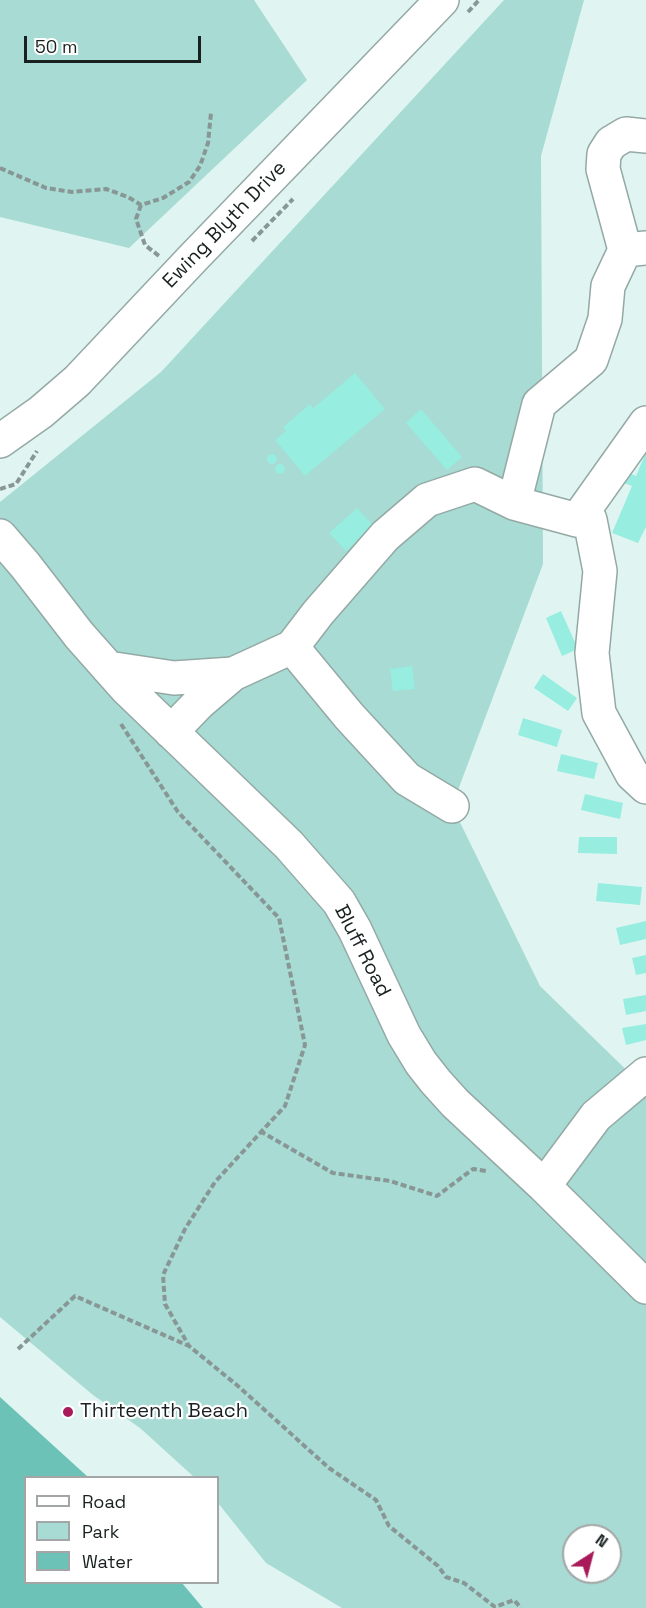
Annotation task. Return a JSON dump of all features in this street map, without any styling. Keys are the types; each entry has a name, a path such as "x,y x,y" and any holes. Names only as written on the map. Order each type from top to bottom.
{"street":[{"name":"Ewing Blyth Drive","path":"0,441 77,381 442,0"},
{"path":"514,503 539,404 591,360 604,319 608,286 636,249 603,169 604,154 611,142 626,134 646,136"},
{"path":"577,520 646,423"},
{"path":"171,732 199,703 233,674 292,647 318,613 385,536 427,500 475,484 514,503 577,520 590,520 600,571 592,653 599,713 632,774 646,787"},
{"name":"Bluff Road","path":"0,510 25,565"},
{"name":"Bluff Road","path":"0,536 108,668 289,845 339,902 355,930 391,1010 421,1063 455,1103 544,1186 646,1287"},
{"path":"292,647 349,716 407,779 452,806"},
{"path":"108,668 174,678 233,674"},
{"path":"544,1186 596,1116 646,1074"}],"path":[{"path":"0,168 46,188 72,192 106,189 128,197 141,205 163,198 189,182 200,166 208,142 211,113"},
{"path":"141,205 136,219 145,244 178,273"},
{"path":"116,716 178,812 279,918 305,1045 285,1106 215,1182 185,1229 163,1275 165,1304 189,1346"},
{"path":"260,1131 333,1173 390,1181 437,1196 473,1169 496,1172"},
{"path":"18,1349 75,1296 189,1346 238,1386 329,1468 376,1500 389,1526 438,1566 446,1577 464,1583 495,1607 514,1600 520,1608"}],"green space":[{"path":"0,0 254,0 307,80 129,248 0,217"},
{"path":"504,0 584,0 541,156 543,564 452,806 540,986 646,1089 646,1608 342,1608 266,1563 219,1504 219,1476 193,1476 140,1428 93,1395 0,1317 0,502 161,372"}],"water":[{"path":"0,1397 87,1476 24,1476 24,1584 183,1584 203,1608 0,1608"}],"building":[{"path":"355,373 385,409 305,476 275,440 286,431 283,427 310,404 313,408"},
{"path":"421,409 462,457 447,470 406,423"},
{"path":"646,452 646,527 638,543 612,533 632,486 624,483 629,473 636,476"},
{"path":"272,454 276,455 276,463 272,464 268,463 267,459 268,455"},
{"path":"280,464 285,469 280,474 275,469"},
{"path":"357,508 373,525 346,551 329,533"},
{"path":"561,611 578,649 562,656 546,618"},
{"path":"412,666 415,689 393,691 390,669"},
{"path":"543,674 577,698 568,711 534,688"},
{"path":"523,718 562,730 557,747 518,735"},
{"path":"561,754 598,763 594,779 557,771"},
{"path":"585,794 623,803 620,819 581,810"},
{"path":"579,837 617,837 617,854 578,853"},
{"path":"598,883 642,887 640,905 596,901"},
{"path":"646,921 646,939 620,945 616,928"},
{"path":"646,955 646,973 636,975 632,958"},
{"path":"646,995 646,1011 626,1015 623,999"},
{"path":"646,1024 646,1040 626,1045 622,1028"}],"place":[{"name":"Thirteenth Beach","path":"68,1412"}]}
